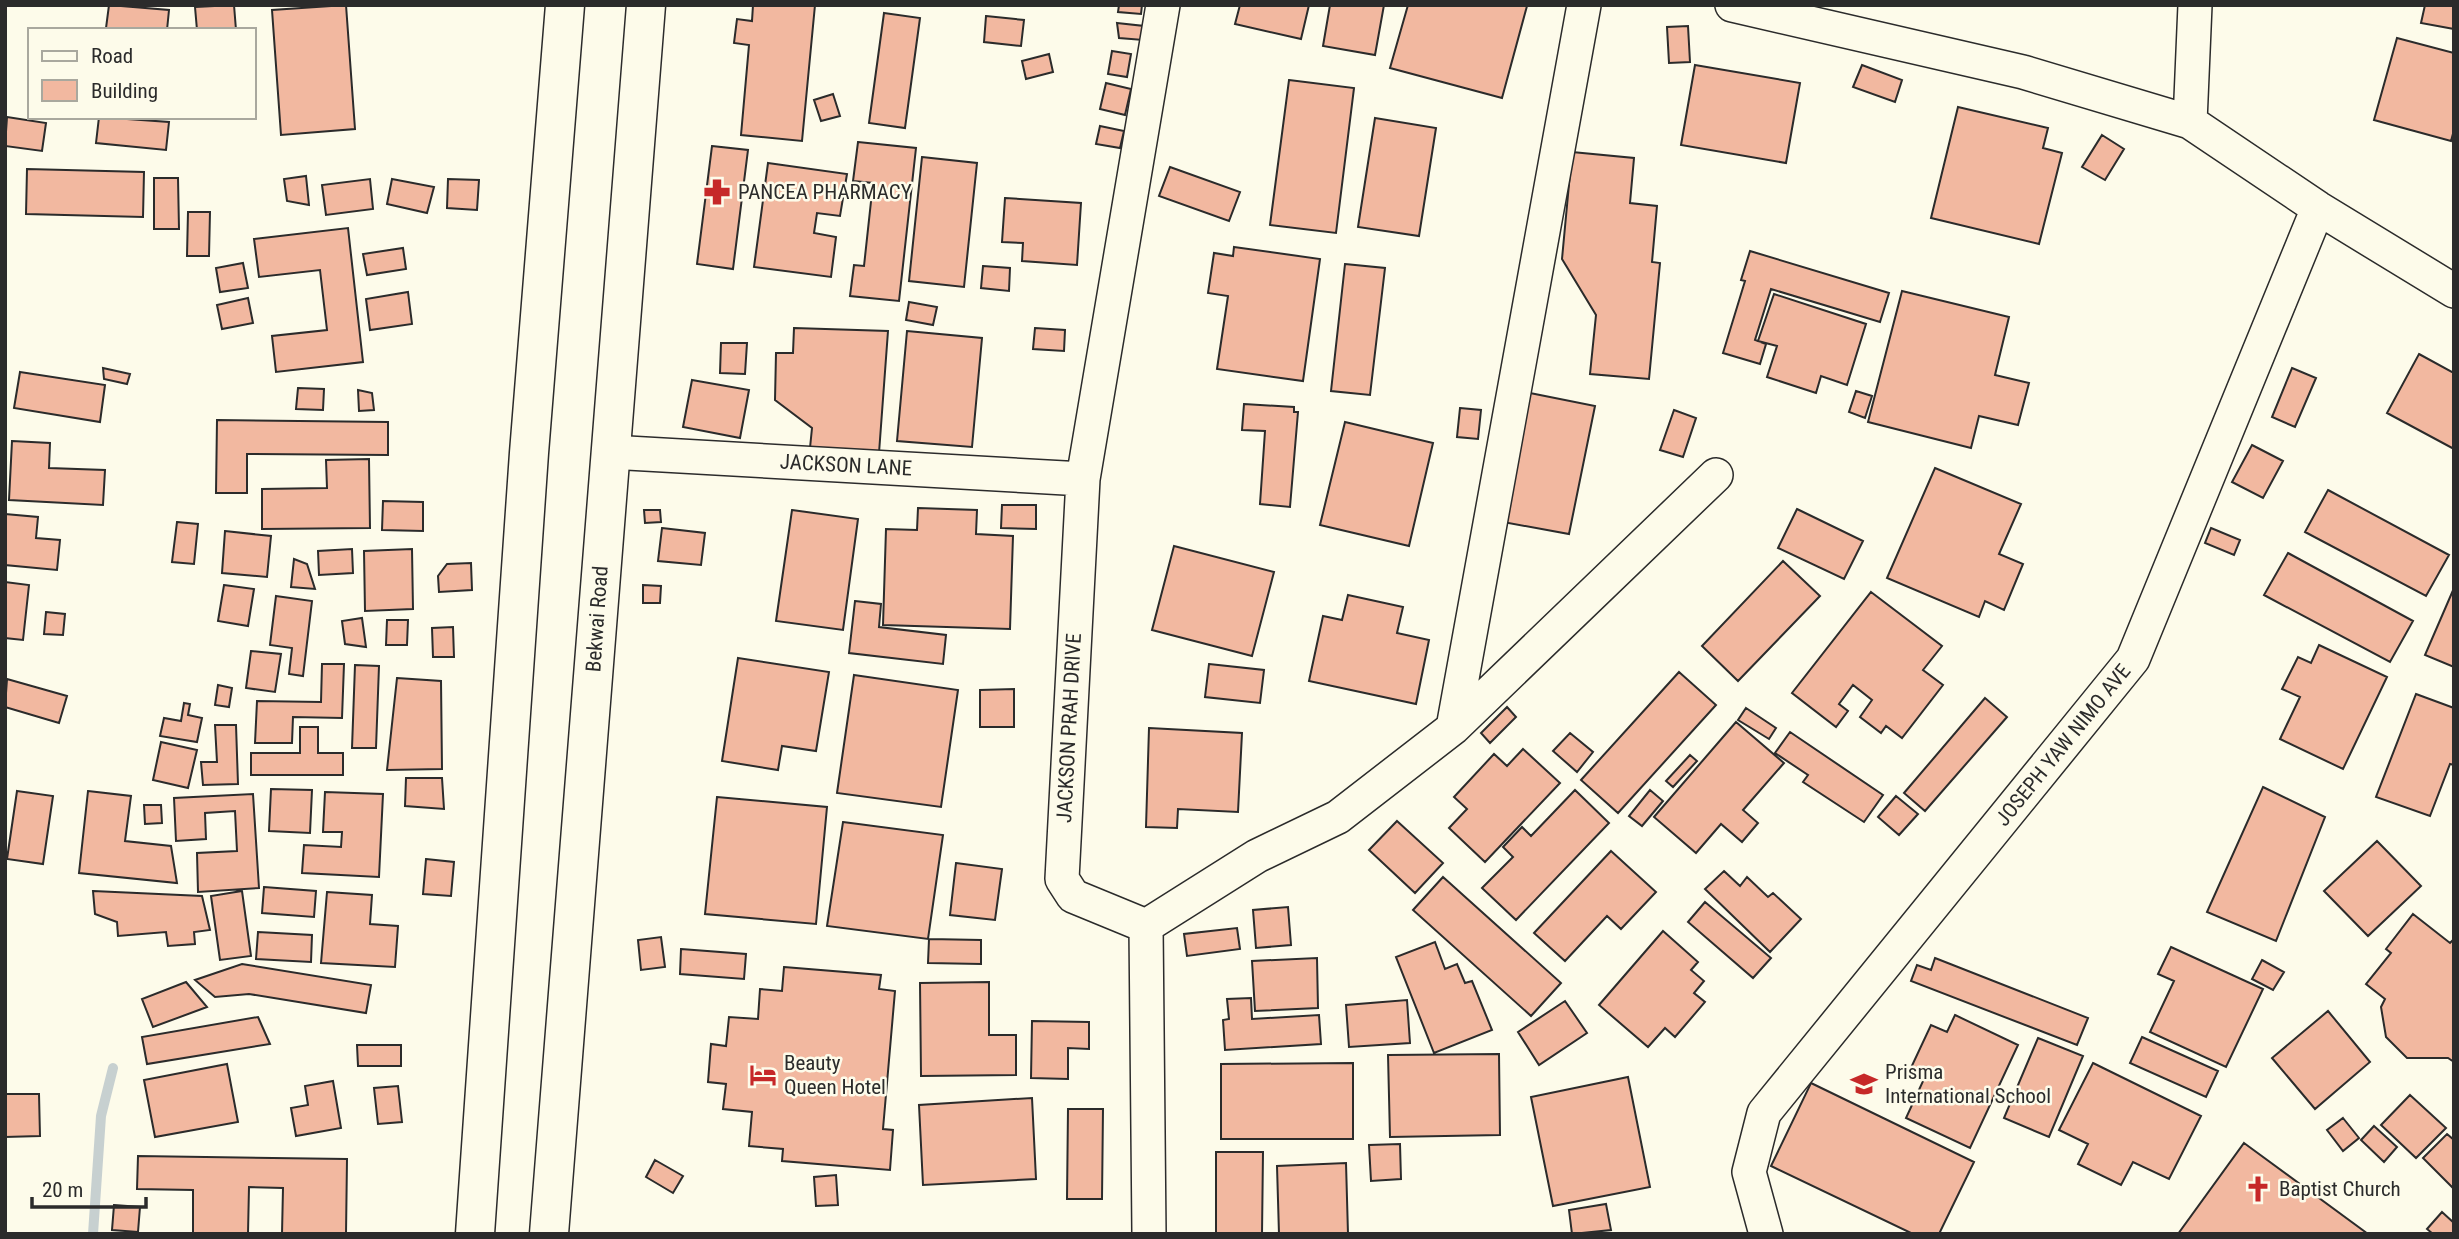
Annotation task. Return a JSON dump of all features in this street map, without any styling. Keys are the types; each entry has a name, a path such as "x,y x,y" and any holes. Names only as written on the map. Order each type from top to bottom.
{"highway":[{"path":"475,1234 528,453 565,5"},
{"name":"Bekwai Road","path":"549,1234 646,5"}],"street":[{"name":"JACKSON PRAH DRIVE","path":"1146,926 1073,896 1062,879 1083,479 1163,5"},
{"path":"1453,727 1584,5"},
{"path":"1732,5 1825,16 2190,122 2318,208 2454,291"},
{"path":"2190,122 2195,5"},
{"name":"JOSEPH YAW NIMO AVE","path":"1766,1234 1749,1172 1764,1113 2133,659 2318,208"},
{"name":"JACKSON LANE","path":"610,452 1083,479"},
{"path":"1149,1234 1146,926 1257,856 1338,817 1453,727 1716,475"}],"building":[{"path":"109,5 169,10 167,28 106,28"},
{"path":"234,5 236,28 197,28 195,7"},
{"path":"346,5 355,129 281,135 272,10"},
{"path":"753,5 815,5 802,141 741,135 749,45 734,43 737,19 752,21"},
{"path":"1119,5 1142,5 1141,14 1118,12"},
{"path":"1240,5 1309,5 1301,39 1235,24"},
{"path":"1330,5 1384,5 1375,55 1323,46"},
{"path":"1408,5 1527,6 1502,98 1390,68"},
{"path":"2425,5 2454,5 2454,29 2421,23"},
{"path":"884,13 920,18 905,128 869,123"},
{"path":"986,16 1024,20 1021,46 984,42"},
{"path":"1117,23 1144,26 1143,40 1119,38"},
{"path":"1688,26 1690,62 1669,63 1667,27"},
{"path":"2397,38 2454,53 2454,130 2451,141 2374,120"},
{"path":"1112,51 1131,54 1127,77 1108,74"},
{"path":"1049,54 1053,72 1026,79 1022,61"},
{"path":"1695,65 1800,83 1786,163 1681,145"},
{"path":"1862,65 1902,80 1895,102 1853,87"},
{"path":"1289,80 1354,88 1336,233 1270,225"},
{"path":"1106,83 1131,89 1125,115 1100,109"},
{"path":"833,94 840,116 821,121 814,100"},
{"path":"1958,107 2048,128 2043,148 2062,153 2039,244 1931,218"},
{"path":"7,117 46,123 42,151 5,146"},
{"path":"1375,118 1436,128 1419,236 1358,227"},
{"path":"99,119 169,122 166,150 96,143"},
{"path":"1100,126 1124,131 1120,148 1096,144"},
{"path":"2102,135 2124,149 2105,180 2082,167"},
{"path":"858,142 916,148 899,301 850,296 854,265 864,266 873,183 853,181"},
{"path":"712,146 748,150 733,269 697,264"},
{"path":"1572,152 1634,158 1630,203 1657,206 1652,262 1660,263 1649,379 1590,374 1596,315 1562,259"},
{"path":"922,157 977,163 964,287 909,281"},
{"path":"768,163 847,174 840,216 817,213 814,233 836,237 831,277 754,267"},
{"path":"1170,167 1240,192 1229,221 1159,196"},
{"path":"27,169 144,172 143,217 26,214"},
{"path":"306,176 309,205 287,201 284,179"},
{"path":"154,178 178,178 179,229 154,229"},
{"path":"370,179 373,209 326,215 322,185"},
{"path":"392,179 434,187 427,213 387,204"},
{"path":"448,179 479,180 477,210 447,208"},
{"path":"1005,198 1081,203 1077,265 1022,261 1023,243 1002,242"},
{"path":"188,212 210,212 209,256 187,256"},
{"path":"348,228 363,362 276,372 272,336 327,330 320,270 259,277 254,239"},
{"path":"1234,247 1320,259 1303,381 1217,369 1228,296 1208,293 1214,253 1233,256"},
{"path":"403,248 406,269 367,275 363,254"},
{"path":"1750,251 1889,293 1880,322 1771,289 1755,340 1766,344 1760,364 1723,353 1745,281 1741,280"},
{"path":"243,263 248,288 220,292 216,268"},
{"path":"1345,264 1385,268 1370,395 1331,391"},
{"path":"983,266 1010,268 1009,291 981,288"},
{"path":"1902,291 2009,317 1995,375 2029,383 2018,425 1979,416 1971,448 1868,422"},
{"path":"408,292 412,324 370,330 366,299"},
{"path":"1774,294 1866,324 1847,385 1821,376 1816,393 1767,377 1777,346 1758,341"},
{"path":"248,298 253,323 222,329 217,305"},
{"path":"909,302 937,307 933,325 906,320"},
{"path":"794,328 888,331 879,453 810,448 812,428 775,400 776,353 793,353"},
{"path":"1035,328 1065,330 1064,351 1033,349"},
{"path":"907,331 982,338 972,447 897,441"},
{"path":"721,343 747,343 745,374 720,373"},
{"path":"2419,354 2454,373 2454,449 2387,413"},
{"path":"103,368 130,374 127,384 104,379"},
{"path":"2292,368 2316,378 2295,427 2272,417"},
{"path":"20,372 105,385 100,422 14,408"},
{"path":"692,380 749,390 740,438 683,427"},
{"path":"298,388 324,389 323,410 296,409"},
{"path":"358,390 372,393 374,410 359,411"},
{"path":"1856,391 1872,396 1865,418 1849,412"},
{"path":"1530,393 1595,406 1569,534 1503,522"},
{"path":"1244,404 1294,407 1294,412 1298,412 1290,507 1260,504 1265,431 1242,430"},
{"path":"1460,408 1481,410 1478,439 1457,437"},
{"path":"1674,410 1696,418 1683,457 1660,450"},
{"path":"217,420 388,422 388,455 247,454 247,493 216,493"},
{"path":"1345,422 1433,443 1409,546 1320,525"},
{"path":"12,441 50,443 49,468 105,470 103,505 9,500"},
{"path":"2252,445 2283,461 2263,498 2232,482"},
{"path":"369,459 370,528 262,529 262,489 327,488 326,460"},
{"path":"1935,468 2021,504 1999,554 2023,564 2004,610 1985,601 1979,617 1887,578"},
{"path":"2328,490 2449,555 2426,596 2305,532"},
{"path":"383,501 423,502 423,531 382,530"},
{"path":"1002,505 1036,505 1036,529 1001,528"},
{"path":"918,508 977,510 976,534 1013,536 1010,629 883,625 886,529 917,530"},
{"path":"1797,509 1863,541 1844,579 1778,548"},
{"path":"644,510 660,510 661,522 645,523"},
{"path":"792,510 858,519 843,630 776,621"},
{"path":"5,514 38,517 36,538 60,540 57,570 5,565"},
{"path":"177,522 198,524 194,564 172,562"},
{"path":"662,528 705,533 701,565 658,561"},
{"path":"2211,528 2240,540 2234,555 2205,543"},
{"path":"225,531 271,536 267,577 222,573"},
{"path":"1174,546 1274,572 1252,656 1152,630"},
{"path":"352,549 353,573 319,575 318,551"},
{"path":"412,549 413,609 365,611 364,551"},
{"path":"2288,553 2413,621 2390,662 2264,595"},
{"path":"294,559 307,564 315,589 291,587"},
{"path":"1783,561 1820,596 1738,681 1702,646"},
{"path":"471,563 472,590 439,592 438,576 447,564"},
{"path":"5,582 29,585 23,640 5,638"},
{"path":"224,585 254,589 248,626 218,621"},
{"path":"643,585 661,586 660,603 643,603"},
{"path":"2454,588 2454,667 2425,655"},
{"path":"1871,592 1942,646 1923,670 1943,685 1902,738 1886,726 1881,733 1860,717 1872,700 1853,685 1839,704 1848,711 1836,727 1792,693"},
{"path":"1348,595 1403,607 1397,633 1429,640 1416,704 1309,681 1323,616 1342,620"},
{"path":"276,596 312,601 303,676 289,674 292,648 270,645"},
{"path":"855,601 881,604 879,627 946,635 943,664 849,653"},
{"path":"46,612 65,614 63,635 44,634"},
{"path":"362,618 366,647 345,644 342,621"},
{"path":"387,620 408,620 407,645 386,645"},
{"path":"453,627 454,657 433,657 432,628"},
{"path":"2319,645 2387,677 2343,769 2280,739 2300,697 2282,689 2298,657 2311,663"},
{"path":"251,651 281,654 275,692 246,688"},
{"path":"738,658 829,672 816,751 782,746 778,770 722,761"},
{"path":"322,664 344,664 342,718 293,717 292,743 255,743 257,701 321,702"},
{"path":"1209,664 1264,670 1260,703 1205,697"},
{"path":"355,665 379,666 376,748 352,748"},
{"path":"1679,672 1716,705 1618,813 1581,780"},
{"path":"854,675 958,690 941,807 837,793"},
{"path":"397,678 441,681 442,769 387,770"},
{"path":"7,679 67,696 59,723 5,707"},
{"path":"218,685 232,688 229,707 215,705"},
{"path":"1014,689 1014,727 980,727 980,690"},
{"path":"2416,694 2454,708 2454,765 2450,764 2430,816 2376,797"},
{"path":"1985,698 2007,717 1925,811 1904,793"},
{"path":"184,703 190,704 188,715 202,718 197,742 160,736 164,718 181,721"},
{"path":"1507,707 1516,717 1490,743 1481,733"},
{"path":"1746,708 1776,728 1769,739 1738,720"},
{"path":"1736,722 1784,763 1743,810 1758,823 1742,842 1721,824 1696,853 1654,817"},
{"path":"215,725 236,725 238,784 203,785 201,762 217,762"},
{"path":"300,727 318,727 318,753 343,753 343,775 251,775 251,753 300,753"},
{"path":"1149,728 1242,733 1238,812 1178,809 1177,828 1146,827"},
{"path":"1790,732 1883,795 1864,822 1803,782 1808,775 1775,753"},
{"path":"1570,733 1593,752 1577,772 1553,751"},
{"path":"161,742 197,750 188,788 153,780"},
{"path":"1523,749 1560,783 1485,862 1449,828 1467,809 1454,797 1494,754 1507,766"},
{"path":"1690,755 1697,761 1673,787 1666,781"},
{"path":"406,778 442,778 444,809 405,806"},
{"path":"2263,787 2325,817 2276,941 2207,912"},
{"path":"271,789 312,790 310,833 269,831"},
{"path":"1575,790 1609,823 1516,920 1482,888 1513,857 1503,847 1522,827 1531,836"},
{"path":"1650,790 1663,801 1642,826 1629,816"},
{"path":"17,791 53,796 43,864 7,859"},
{"path":"88,791 131,796 125,841 171,846 177,883 79,873"},
{"path":"325,792 383,794 379,877 302,873 304,845 341,847 342,832 323,832"},
{"path":"253,794 259,888 198,892 197,853 237,851 235,811 205,813 206,839 176,841 174,798"},
{"path":"1896,796 1918,814 1899,835 1878,817"},
{"path":"717,797 827,807 816,924 705,914"},
{"path":"144,805 161,805 162,823 145,824"},
{"path":"1397,821 1443,863 1415,893 1369,850"},
{"path":"843,822 943,835 928,939 827,926"},
{"path":"2377,841 2421,886 2368,936 2324,891"},
{"path":"1611,851 1656,892 1621,929 1607,916 1565,961 1534,933"},
{"path":"426,859 454,862 451,896 423,894"},
{"path":"956,863 1002,869 995,920 950,915"},
{"path":"1724,871 1740,886 1747,877 1768,897 1773,893 1801,919 1770,952 1705,889"},
{"path":"1443,877 1561,983 1531,1016 1413,910"},
{"path":"264,887 316,891 314,917 262,913"},
{"path":"93,891 202,896 210,930 194,932 195,944 168,946 166,932 118,936 117,922 95,914"},
{"path":"242,891 251,956 220,960 211,896"},
{"path":"327,892 372,895 370,924 398,926 395,967 321,963"},
{"path":"1705,902 1771,958 1753,978 1688,922"},
{"path":"1288,907 1291,945 1256,948 1253,910"},
{"path":"2413,914 2450,943 2454,939 2454,1062 2448,1058 2407,1058 2386,1037 2381,1007 2385,999 2366,984 2391,953 2386,949"},
{"path":"1237,928 1240,949 1187,956 1184,934"},
{"path":"1663,931 1698,962 1691,970 1704,981 1694,993 1705,1002 1675,1037 1665,1028 1648,1047 1599,1005"},
{"path":"258,932 312,935 311,962 256,959"},
{"path":"661,937 665,967 641,970 638,940"},
{"path":"929,939 981,940 981,964 928,963"},
{"path":"1435,942 1445,969 1457,964 1465,983 1472,981 1492,1030 1434,1053 1396,957"},
{"path":"2171,947 2263,989 2226,1067 2150,1032 2174,981 2158,974"},
{"path":"681,949 746,954 744,979 680,974"},
{"path":"1317,958 1318,1008 1255,1011 1252,961"},
{"path":"1935,958 2088,1018 2077,1045 1911,981 1917,965 1931,970"},
{"path":"2262,960 2284,972 2273,990 2252,979"},
{"path":"242,964 371,985 366,1013 249,994 215,997 195,980"},
{"path":"784,967 881,975 879,989 895,991 883,1129 893,1130 890,1170 782,1161 783,1149 749,1146 752,1112 723,1109 726,1084 708,1082 711,1044 726,1046 729,1017 758,1019 760,989 782,991"},
{"path":"186,982 207,1007 153,1027 142,999"},
{"path":"989,982 989,1035 1016,1035 1016,1075 921,1076 920,983"},
{"path":"1251,998 1252,1019 1319,1015 1321,1044 1225,1050 1223,1020 1229,1019 1227,999"},
{"path":"1407,1000 1410,1043 1349,1047 1346,1005"},
{"path":"1565,1001 1587,1033 1539,1065 1518,1032"},
{"path":"2328,1011 2370,1062 2315,1109 2272,1058"},
{"path":"1955,1015 2018,1045 1970,1148 1906,1118 1924,1079 1909,1072 1931,1025 1947,1032"},
{"path":"258,1017 270,1044 147,1064 142,1037"},
{"path":"1032,1021 1089,1022 1089,1049 1068,1048 1068,1079 1031,1078"},
{"path":"2142,1037 2218,1071 2206,1097 2130,1063"},
{"path":"2038,1038 2083,1056 2049,1137 2004,1118"},
{"path":"357,1045 401,1045 401,1066 358,1066"},
{"path":"1499,1054 1500,1135 1390,1137 1388,1055"},
{"path":"1353,1063 1353,1139 1221,1139 1221,1064"},
{"path":"2093,1063 2201,1116 2169,1179 2133,1162 2121,1185 2078,1164 2088,1144 2059,1130"},
{"path":"227,1064 238,1122 155,1137 144,1080"},
{"path":"1628,1077 1650,1187 1553,1206 1531,1097"},
{"path":"333,1081 341,1128 296,1136 291,1108 308,1105 305,1086"},
{"path":"1811,1083 1974,1162 1939,1234 1913,1234 1771,1166"},
{"path":"398,1086 402,1122 378,1124 374,1088"},
{"path":"5,1094 39,1094 40,1136 5,1137"},
{"path":"2410,1095 2446,1128 2416,1158 2381,1125"},
{"path":"1032,1098 1036,1179 923,1185 919,1105"},
{"path":"1068,1109 1103,1109 1102,1199 1067,1199"},
{"path":"2343,1118 2359,1138 2343,1151 2327,1130"},
{"path":"2374,1126 2397,1147 2384,1162 2361,1140"},
{"path":"2447,1134 2454,1140 2454,1189 2423,1158"},
{"name":"Baptist Church","path":"2244,1143 2368,1234 2178,1234"},
{"path":"1400,1144 1401,1179 1371,1181 1369,1145"},
{"path":"1216,1152 1263,1152 1262,1234 1216,1234"},
{"path":"138,1156 347,1159 346,1234 282,1234 283,1188 249,1187 248,1234 193,1234 193,1190 137,1189"},
{"path":"655,1160 683,1176 673,1193 646,1177"},
{"path":"1346,1163 1348,1234 1279,1234 1277,1166"},
{"path":"836,1175 838,1205 816,1206 814,1177"},
{"path":"1606,1204 1611,1230 1572,1234 1569,1210"},
{"path":"114,1205 140,1207 138,1232 112,1230"},
{"path":"2442,1212 2454,1223 2454,1234 2433,1234 2427,1229"}],"waterway":[{"path":"93,1234 101,1116 113,1068"}],"place":[{"name":"PANCEA PHARMACY","path":"717,192"},
{"name":"Beauty Queen Hotel","path":"763,1075"},
{"name":"Prisma International School","path":"1864,1084"},
{"name":"Baptist Church","path":"2258,1189"}]}
